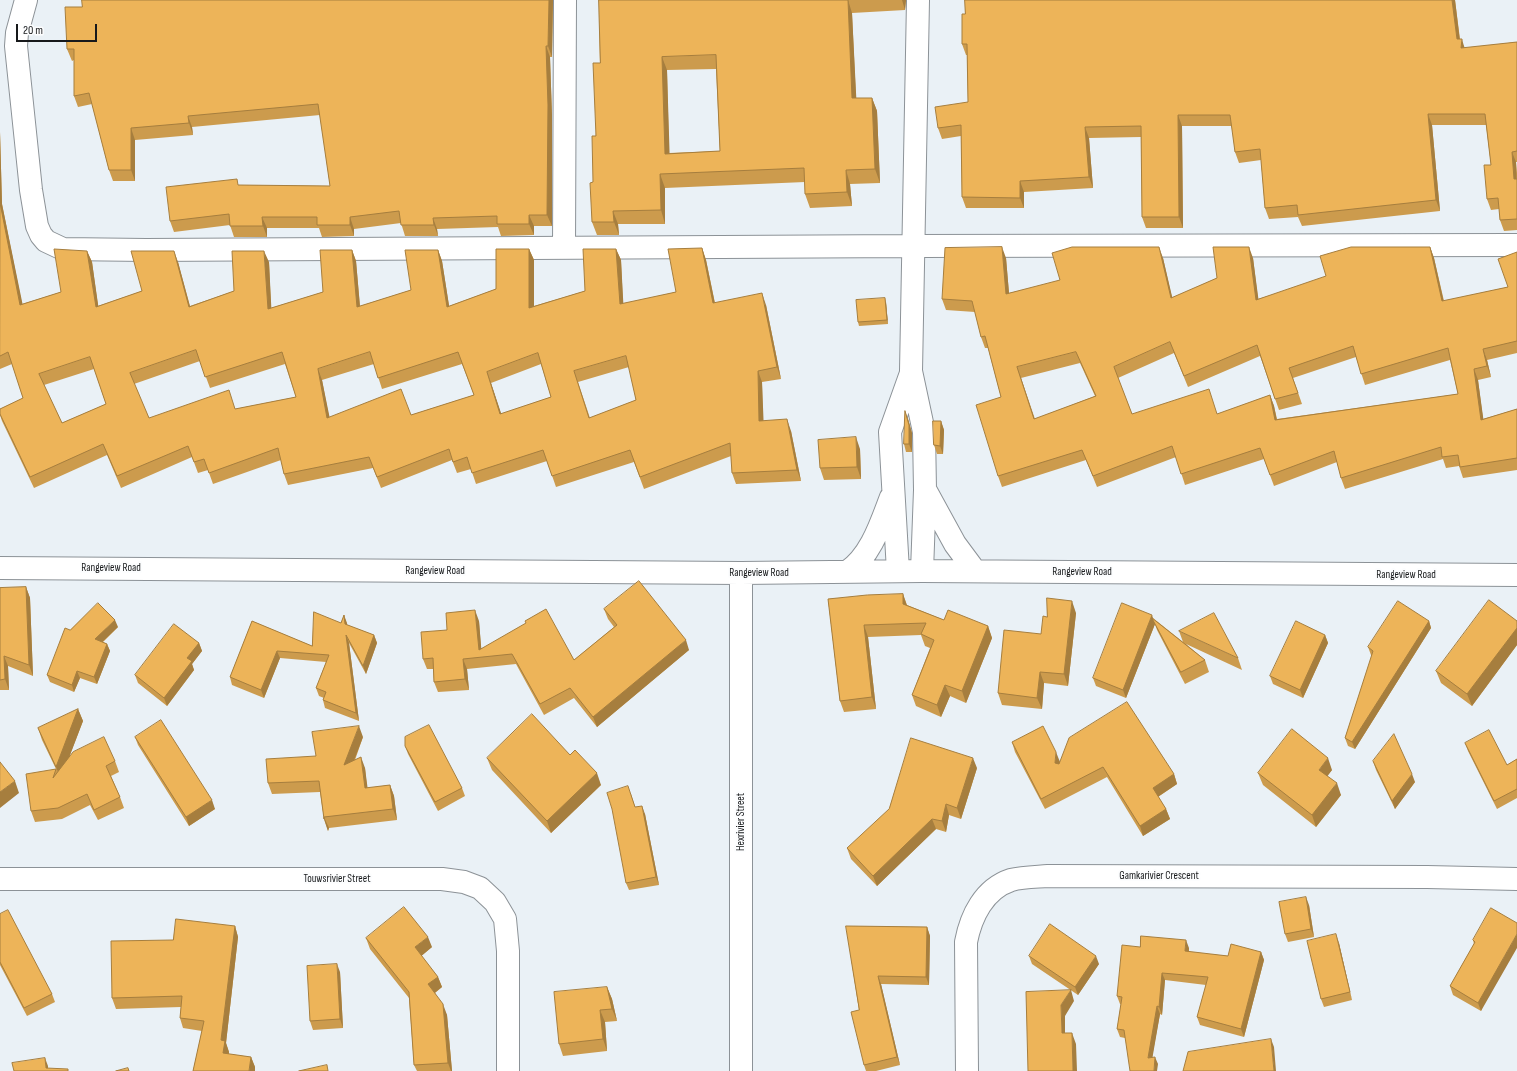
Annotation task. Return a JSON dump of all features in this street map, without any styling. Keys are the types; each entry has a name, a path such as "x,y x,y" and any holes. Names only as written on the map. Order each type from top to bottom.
{"street":[{"path":"26,0 17,33 16,46 31,190 37,226 41,235 53,246 63,249 1517,245"},
{"path":"564,248 565,0"},
{"path":"918,0 912,246 911,371 924,432 925,490 922,571"},
{"path":"898,571 890,432 911,371"},
{"path":"894,493 925,490"},
{"path":"925,490 955,544 975,571"},
{"path":"847,572 857,566 873,541 894,493"},
{"name":"Rangeview Road","path":"0,568 741,573 975,571 1517,575"},
{"name":"Hexrivier Street","path":"741,573 741,1071"},
{"name":"Gamkarivier Crescent","path":"967,1071 966,942 968,929 975,912 986,897 996,888 1012,880 1048,876 1427,876 1517,879"},
{"name":"Touwsrivier Street","path":"0,879 442,880 464,882 480,888 495,902 505,919 508,951 508,1071"}],"building":[{"path":"82,0 549,0 548,46 546,46 548,105 547,215 529,215 529,224 497,224 497,216 433,218 434,225 401,225 399,211 350,217 350,225 317,225 317,217 262,217 263,226 230,226 229,214 170,221 166,187 237,179 238,185 330,186 318,104 188,116 189,123 131,128 131,170 109,170 89,93 74,96 74,49 67,49 65,7 82,7"},
{"path":"599,0 848,0 852,98 872,98 875,169 846,170 847,192 805,194 804,168 660,174 661,210 613,211 614,222 592,222 590,183 593,182 592,136 596,136 593,63 600,63","holes":["716,55 720,151 665,154 662,57"]},
{"path":"965,0 1452,0 1457,39 1462,39 1461,48 1517,42 1517,151 1512,152 1514,179 1517,179 1517,219 1500,220 1498,198 1487,199 1484,165 1491,165 1485,114 1428,114 1436,200 1298,215 1297,205 1265,208 1260,149 1235,152 1230,115 1178,115 1179,217 1142,217 1141,126 1085,127 1089,177 1020,181 1020,198 962,197 961,125 938,128 935,107 968,102 967,44 962,44 962,14 965,14"},
{"path":"0,203 20,305 61,292 54,249 87,251 96,307 142,291 131,251 174,251 189,307 234,291 232,251 264,251 268,309 323,292 320,250 352,250 357,307 411,290 405,250 438,250 447,307 496,289 496,249 529,249 529,308 585,291 583,249 616,249 620,304 676,292 668,249 702,248 713,303 762,293 777,367 758,371 759,421 787,419 797,470 732,473 730,443 640,477 630,450 552,476 543,450 472,473 467,457 453,462 449,449 377,477 369,457 284,474 278,448 209,473 204,459 194,462 188,446 117,476 103,444 30,477 0,414 0,409 23,398 8,352 0,356","holes":["196,350 205,377 282,352 296,397 235,409 229,390 149,418 130,373","370,352 378,378 458,352 474,395 411,415 401,389 327,418 318,369","538,353 551,397 500,414 487,372","626,356 636,400 589,418 574,371","90,357 106,404 62,423 39,374"]},
{"path":"1002,247 1006,294 1060,280 1052,253 1072,247 1159,247 1171,298 1217,278 1213,247 1249,247 1256,300 1326,276 1320,256 1351,247 1430,247 1442,301 1508,287 1498,259 1517,252 1517,341 1483,349 1487,366 1474,369 1481,420 1517,409 1517,458 1460,467 1458,455 1442,457 1441,447 1341,478 1334,451 1270,475 1260,448 1181,474 1172,446 1093,476 1082,450 998,476 976,405 1001,397 985,336 981,337 972,301 942,299 945,248","holes":["1170,342 1184,376 1257,345 1275,399 1298,393 1289,368 1353,346 1361,374 1448,348 1458,394 1275,420 1270,395 1217,414 1209,389 1132,414 1114,367","1076,352 1096,396 1034,419 1017,367"]},
{"path":"885,298 887,320 858,322 856,300"},
{"path":"905,411 909,425 909,444 904,444"},
{"path":"933,421 941,421 940,446 934,445"},
{"path":"856,437 857,467 820,468 818,440"},
{"path":"639,581 686,640 593,717 570,688 540,704 512,654 463,659 465,679 434,682 433,658 423,659 421,632 447,630 446,613 475,610 479,650 526,623 525,621 546,609 574,660 617,625 604,609"},
{"path":"26,587 29,665 4,656 5,679 0,680 0,588"},
{"path":"903,594 903,604 944,620 948,610 988,626 962,691 945,685 937,705 912,695 934,640 921,634 926,623 864,625 872,697 840,701 828,599 867,595"},
{"path":"1047,598 1072,601 1064,674 1040,672 1037,698 998,693 1004,630 1041,634 1043,616 1047,617"},
{"path":"1489,600 1517,621 1517,628 1467,694 1436,671"},
{"path":"1398,601 1429,621 1352,742 1345,738 1373,651 1368,647"},
{"path":"98,603 115,620 95,639 107,644 94,677 77,671 72,685 47,675 65,628 70,630"},
{"path":"1122,603 1152,615 1123,690 1093,678"},
{"path":"314,612 341,623 344,615 345,624 374,635 363,666 346,635 356,713 323,700 326,692 316,688 329,655 277,651 261,690 230,677 252,621 312,646"},
{"path":"1214,613 1238,658 1179,631"},
{"path":"1152,618 1205,660 1181,672"},
{"path":"1296,621 1325,635 1300,690 1270,676"},
{"path":"174,624 199,643 187,658 192,661 164,698 135,675"},
{"path":"1127,702 1174,774 1153,788 1166,809 1140,826 1103,767 1041,799 1012,742 1043,726 1056,752 1055,763 1059,764 1069,738"},
{"path":"78,709 56,767 38,728"},
{"path":"532,714 570,755 575,750 597,773 547,821 487,758"},
{"path":"161,720 212,800 186,817 135,737"},
{"path":"429,725 462,788 435,802 405,746 405,737"},
{"path":"359,726 344,765 361,757 365,788 390,785 393,809 324,817 324,819 319,781 268,783 266,759 316,756 312,732"},
{"path":"1292,729 1328,758 1319,770 1337,783 1312,815 1258,773"},
{"path":"1489,730 1507,765 1517,759 1517,789 1494,801 1465,743"},
{"path":"1394,734 1412,774 1392,801 1373,761"},
{"path":"104,737 115,761 106,766 120,797 94,810 87,794 58,808 31,811 26,774 56,769 53,778 73,752"},
{"path":"911,738 973,758 957,808 946,804 942,821 932,819 873,876 847,848 889,809"},
{"path":"0,762 15,781 0,792"},
{"path":"628,786 635,807 642,806 656,877 626,883 612,809 607,793"},
{"path":"1306,897 1311,929 1285,934 1279,902"},
{"path":"404,907 428,937 415,947 438,977 428,984 443,1004 448,1063 414,1065 409,992 366,938"},
{"path":"1491,908 1517,923 1517,934 1478,1003 1450,986 1475,942 1473,940"},
{"path":"8,910 52,994 24,1008 0,962 0,914"},
{"path":"176,919 235,926 221,1040 225,1041 223,1053 251,1057 249,1071 193,1071 204,1021 180,1018 182,996 112,998 111,941 173,940"},
{"path":"1050,924 1096,956 1075,987 1029,956"},
{"path":"846,926 927,927 926,977 878,976 897,1057 864,1065 851,1012 859,1010"},
{"path":"1336,934 1350,992 1321,999 1307,941"},
{"path":"1141,936 1186,940 1185,951 1228,956 1231,944 1261,952 1241,1029 1197,1017 1208,977 1162,973 1159,1007 1157,1006 1148,1058 1155,1057 1154,1071 1130,1071 1124,1030 1117,1029 1122,997 1117,996 1122,945 1140,947"},
{"path":"337,964 340,1019 310,1021 307,966"},
{"path":"607,987 612,1009 600,1010 603,1039 559,1044 554,992"},
{"path":"1071,990 1061,1005 1062,1033 1072,1033 1073,1071 1028,1071 1026,992"},
{"path":"1271,1039 1274,1071 1183,1071 1188,1052"},
{"path":"45,1058 46,1068 68,1069 68,1071 14,1071 12,1063"},
{"path":"327,1065 328,1071 299,1071"},
{"path":"128,1068 129,1071 116,1071"}]}
